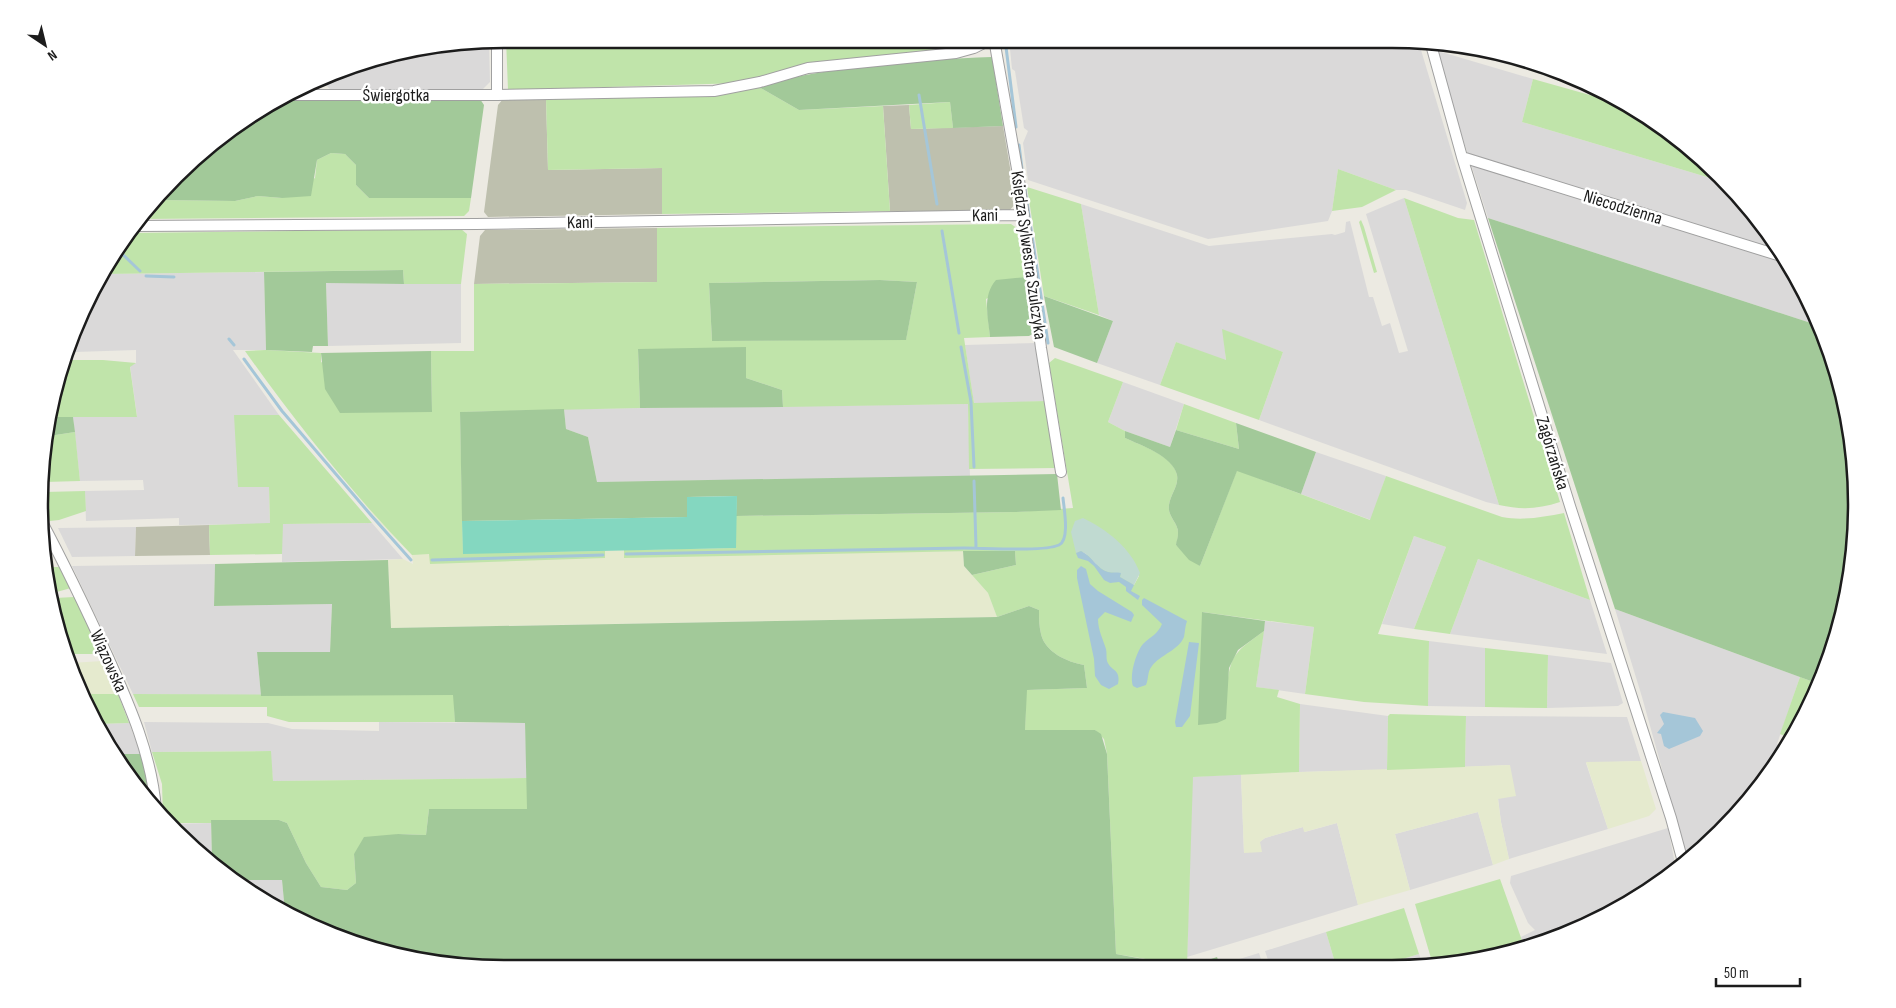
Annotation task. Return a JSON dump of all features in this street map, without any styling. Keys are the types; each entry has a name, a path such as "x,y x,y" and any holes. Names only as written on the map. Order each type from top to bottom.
{"street":[{"path":"497,48 497,95"},
{"name":"Świergotka","path":"315,90 497,95 714,91 760,82 808,68 956,53 974,48"},
{"name":"Księdza Sylwestra Szulczyka","path":"995,48 1019,180 1041,348 1061,472"},
{"name":"Zagórzańska","path":"1432,49 1462,157 1591,572 1671,818 1682,856"},
{"name":"Niecodzienna","path":"1462,157 1774,254"},
{"name":"Kani","path":"142,226 476,224 1024,215"},
{"name":"Wiązowska","path":"48,533 78,591 131,709 151,775 154,797"}],"shaded area":[{"path":"489,48 490,82 482,90 333,92 325,84 386,63 444,51"},
{"path":"1010,48 1420,48 1467,203 1465,210 1406,190 1396,190 1338,169 1332,211 1328,221 1208,239 1028,180 1023,143 1028,131 1024,128 1015,71 1012,69"},
{"path":"1438,51 1533,79 1522,122 1712,179 1735,203 1772,250 1811,323 1488,218 1451,101"},
{"path":"1493,59 1510,63 1548,75"},
{"path":"503,99 546,99 548,170 662,168 662,214 488,217 484,212 498,105"},
{"path":"909,105 911,129 1003,126 1016,203 1009,211 890,211 883,106"},
{"path":"1404,198 1499,505 1486,502 1259,420 1283,352 1223,330 1226,361 1176,342 1160,385 1097,363 1113,321 1099,315 1081,204 1209,246 1335,235 1345,232 1346,222 1350,221 1369,297 1373,297 1382,326 1390,323 1399,353 1408,351 1366,214"},
{"path":"657,228 657,282 474,284 480,236 485,230"},
{"path":"264,272 266,350 233,350 279,415 234,415 269,487 270,524 179,525 179,518 86,521 85,491 144,490 143,480 80,481 73,417 137,416 130,366 136,363 136,350 75,352 82,329 110,274"},
{"path":"326,283 461,284 461,343 328,346"},
{"path":"1037,343 1046,401 974,404 965,345"},
{"path":"1123,382 1184,404 1170,447 1125,431 1108,422"},
{"path":"968,404 970,477 597,482 588,437 566,429 564,409"},
{"path":"1316,452 1386,476 1371,520 1301,494"},
{"path":"461,476 463,521 529,519 737,496 736,548 624,550 624,557 963,551 964,566 988,593 997,617 390,628 388,560 403,559 413,564 412,555 380,523 344,479"},
{"path":"1083,518 1117,540 1131,555 1140,573 1134,585 1120,577 1121,574 1104,570 1081,551 1076,553 1071,532 1075,521"},
{"path":"372,523 403,559 282,562 282,524"},
{"path":"209,525 210,555 135,556 136,527"},
{"path":"136,527 135,556 72,557 58,528"},
{"path":"1414,536 1446,547 1414,629 1382,624"},
{"path":"1081,551 1104,570 1121,573 1120,577 1134,585 1131,591 1140,596 1138,600 1126,591 1126,587 1119,582 1110,583 1104,580 1094,566 1088,561 1078,558 1076,553"},
{"path":"1478,559 1590,600 1607,654 1450,634"},
{"path":"215,564 214,606 332,604 330,652 257,652 261,696 133,694 72,566"},
{"path":"1081,566 1086,569 1090,584 1134,615 1131,622 1105,612 1098,619 1106,649 1107,661 1117,673 1119,679 1118,684 1109,689 1101,685 1095,676 1094,659 1077,578 1077,570"},
{"path":"1144,598 1187,621 1182,642 1155,662 1149,671 1146,685 1137,688 1133,686 1132,682 1136,658 1143,644 1156,633 1162,624 1142,605"},
{"path":"1615,609 1800,677 1777,744 1780,745 1772,758 1735,805 1715,827 1685,853 1642,697"},
{"path":"1265,621 1314,627 1305,694 1256,687"},
{"path":"1429,641 1485,648 1485,707 1428,706"},
{"path":"1189,642 1199,643 1190,716 1182,727 1176,727 1175,722"},
{"path":"1548,655 1611,663 1623,703 1618,706 1547,708"},
{"path":"103,661 118,694 89,694 76,663"},
{"path":"1300,704 1388,716 1387,770 1299,772"},
{"path":"1663,712 1695,718 1703,731 1700,736 1669,749 1664,746 1661,734 1657,733 1664,724 1660,715"},
{"path":"1466,716 1627,717 1641,761 1586,763 1608,829 1509,859 1498,798 1510,765 1465,767"},
{"path":"144,722 268,723 292,729 379,731 379,722 525,723 527,778 273,781 270,751 152,752"},
{"path":"129,723 141,754 122,754 105,724"},
{"path":"1641,761 1656,809 1649,816 1608,829 1586,762"},
{"path":"1510,765 1516,796 1498,799 1509,859 1493,865 1478,812 1395,834 1410,890 1358,905 1337,823 1304,832 1303,827 1265,838 1260,842 1262,852 1244,853 1241,774"},
{"path":"1241,774 1244,853 1265,838 1303,827 1305,832 1337,823 1358,905 1187,957 1192,777"},
{"path":"1478,812 1493,865 1410,890 1395,834"},
{"path":"211,823 212,854 203,847 178,824"},
{"path":"1668,828 1675,862 1646,884 1594,913 1567,926 1522,941 1521,937 1535,930 1528,923 1510,883 1511,876"},
{"path":"245,880 282,880 284,903"},
{"path":"1326,932 1334,960 1268,960 1265,951"},
{"path":"1259,953 1261,960 1236,960"},
{"path":"1419,954 1421,960 1399,960"}],"green space":[{"path":"506,48 956,48 951,50 911,52 813,66 742,83 508,90"},
{"path":"992,57 1003,126 953,128 950,102 799,110 757,86 815,73 873,65"},
{"path":"1533,79 1598,97 1646,124 1712,179 1522,122"},
{"path":"757,86 799,110 883,106 890,211 662,214 662,168 548,170 546,99 739,92"},
{"path":"480,99 484,105 471,198 369,198 356,185 356,165 345,154 331,153 317,160 311,196 282,198 258,196 235,201 164,200 181,181 226,142 250,124 293,100"},
{"path":"950,102 953,128 911,129 909,105"},
{"path":"331,153 345,154 356,165 356,185 369,198 471,198 469,211 464,216 148,219 164,200 235,201 258,196 282,198 315,178 317,160"},
{"path":"1338,169 1396,190 1362,207 1332,211"},
{"path":"1027,187 1081,204 1099,315 1044,296"},
{"path":"1404,198 1458,218 1474,220 1560,502 1530,508 1499,505"},
{"path":"1488,218 1811,323 1824,357 1840,415 1845,444 1848,474 1848,534 1840,593 1833,622 1813,682 1615,609"},
{"path":"1361,220 1377,272 1374,273 1359,222"},
{"path":"1011,224 1020,230 1027,277 986,299 990,337 964,338 974,403 1046,401 1056,468 969,469 968,404 783,407 782,390 746,378 638,349 640,408 460,412 463,553 605,551 605,558 430,564 429,554 412,555 367,507 304,431 245,351 266,350 321,353 321,362 432,412 431,351 474,351 474,284 657,282 657,228","holes":["880,280 917,282 906,339 712,341 709,283"]},
{"path":"461,229 467,234 461,284 404,284 403,270 110,274 137,233"},
{"path":"403,270 404,284 326,283 328,346 313,346 312,352 266,350 264,272"},
{"path":"1027,277 1036,332 1029,336 990,337 987,300 992,286 996,280"},
{"path":"880,280 917,282 906,340 712,341 709,283"},
{"path":"1044,296 1113,321 1097,363 1054,347"},
{"path":"1222,329 1283,352 1259,420 1160,385 1176,342 1226,360"},
{"path":"746,347 746,378 782,390 783,407 640,408 638,349"},
{"path":"431,351 432,412 340,413 325,389 321,353"},
{"path":"1055,358 1123,382 1108,422 1125,431 1125,438 1156,452 1175,468 1177,475 1176,487 1169,509 1178,530 1176,545 1200,566 1237,470 1370,520 1386,476 1502,517 1525,519 1564,513 1590,600 1478,559 1450,634 1414,629 1446,547 1414,536 1378,634 1429,641 1428,706 1364,702 1305,694 1314,627 1202,612 1227,688 1230,667 1236,654 1247,643 1264,631 1256,687 1279,690 1277,697 1300,704 1299,772 1193,777 1187,960 1152,960 1116,954 1107,754 1104,739 1095,730 1025,730 1026,690 1087,688 1084,665 1064,659 1047,646 1043,640 1039,625 1039,610 1029,606 997,617 988,593 972,575 1016,565 1015,551 624,558 624,550 736,548 736,516 1016,512 1073,508 1049,363","holes":["1124,548 1139,576 1134,585 1121,573 1095,564 1089,555 1076,553"]},
{"path":"71,360 136,363 130,367 137,417 56,417"},
{"path":"1184,404 1236,423 1239,449 1176,430"},
{"path":"564,409 566,429 588,437 597,482 1057,474 1061,510 736,516 737,496 687,497 687,517 462,521 460,412"},
{"path":"234,415 279,415 372,523 283,524 282,554 210,555 209,525 270,523 269,487 238,487"},
{"path":"56,417 73,417 75,432 52,435"},
{"path":"1236,423 1316,452 1301,494 1237,471 1200,566 1189,560 1176,545 1178,530 1169,509 1177,479 1174,468 1155,452 1125,438 1125,431 1170,447 1176,430 1239,449"},
{"path":"75,432 80,481 48,482 52,435"},
{"path":"85,491 86,511 50,521 48,518 48,492"},
{"path":"737,496 736,548 463,554 462,521 687,517 687,497"},
{"path":"963,551 1015,551 1016,565 972,575 964,566"},
{"path":"388,560 391,628 997,617 1029,606 1039,610 1043,640 1052,651 1064,659 1084,665 1087,688 1027,690 1025,730 1095,730 1101,734 1107,754 1116,954 1148,960 474,960 415,952 386,945 329,926 284,903 282,880 245,880 212,854 211,820 279,820 287,823 306,863 321,887 347,890 356,883 354,854 364,837 398,834 426,835 429,809 527,809 525,723 455,722 453,695 261,696 257,652 330,652 332,604 214,606 215,564"},
{"path":"52,567 60,567 71,588 56,592"},
{"path":"74,597 102,654 73,654 57,598"},
{"path":"1202,612 1265,621 1264,631 1238,650 1229,668 1226,719 1217,723 1198,725"},
{"path":"1485,648 1548,655 1547,708 1485,707"},
{"path":"1800,677 1813,682 1785,736 1780,734"},
{"path":"89,694 118,694 129,723 105,724"},
{"path":"133,694 454,695 455,722 289,722 267,716 267,707 139,707"},
{"path":"1390,714 1466,716 1465,767 1387,770 1388,716"},
{"path":"271,751 273,781 527,778 527,809 429,809 426,835 398,834 354,854 356,883 347,890 321,887 306,863 287,823 279,820 211,820 211,823 177,823 163,807 162,784 152,752"},
{"path":"122,754 141,754 148,789"},
{"path":"1500,879 1522,941 1481,952 1431,959 1415,904"},
{"path":"1404,908 1419,954 1399,960 1334,960 1326,932"}],"waterway":[{"path":"1006,48 1016,127"},
{"path":"919,95 937,204"},
{"path":"1019,145 1023,177"},
{"path":"1025,189 1048,343"},
{"path":"942,231 959,333"},
{"path":"122,254 140,271"},
{"path":"146,276 174,277"},
{"path":"229,339 234,345"},
{"path":"961,347 971,402 974,467"},
{"path":"244,359 282,411 411,560"},
{"path":"974,481 976,547"},
{"path":"626,554 964,548 1027,549 1051,547 1059,545 1064,537 1066,524 1063,498"},
{"path":"432,560 603,555"}]}
